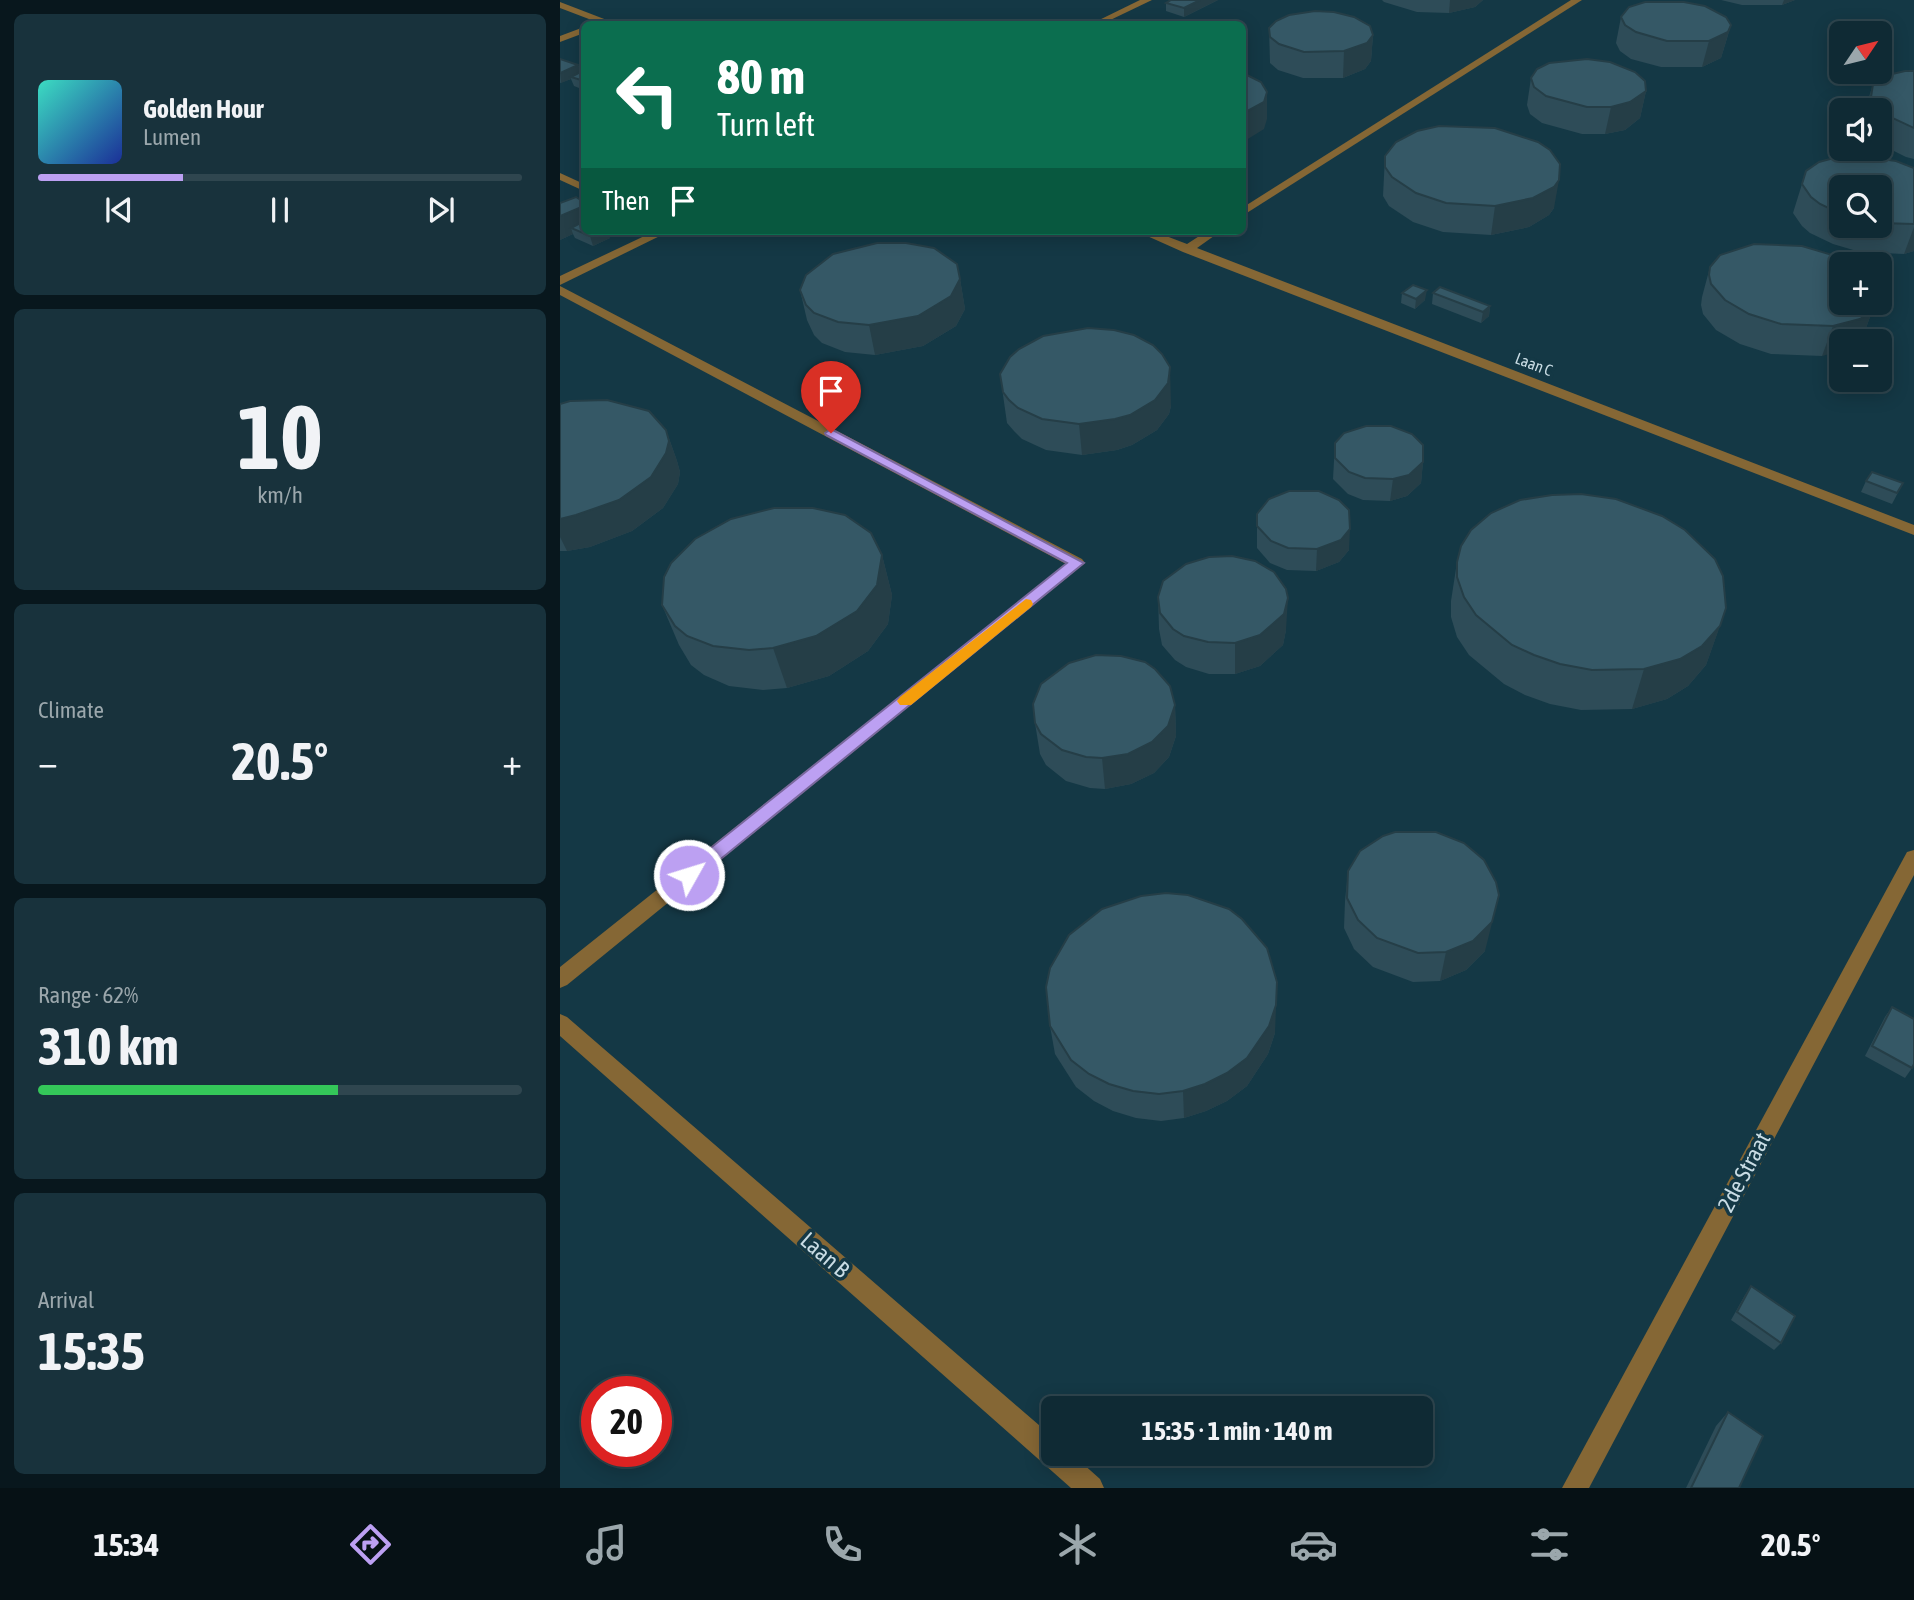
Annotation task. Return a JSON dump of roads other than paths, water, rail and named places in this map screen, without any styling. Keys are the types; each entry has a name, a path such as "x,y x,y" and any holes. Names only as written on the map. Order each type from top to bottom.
{"lane":[{"path":"1102,21 1147,0"},
{"path":"1246,211 1577,0"},
{"path":"560,5 597,21"},
{"path":"560,39 581,31"},
{"path":"560,176 581,186"},
{"path":"560,281 656,235"},
{"name":"Laan C","path":"1152,235 1914,530"},
{"path":"1187,249 1209,235"},
{"path":"560,290 1077,563 560,979"},
{"name":"2de Straat","path":"1575,1488 1914,856"},
{"name":"Laan B","path":"560,1023 1091,1488"}]}
